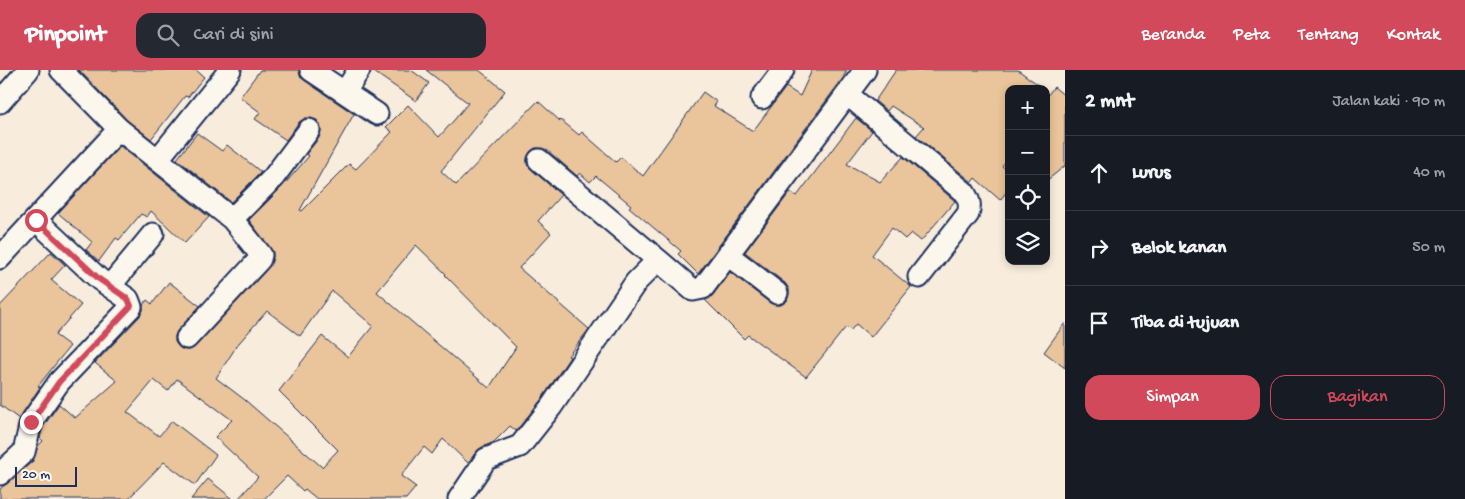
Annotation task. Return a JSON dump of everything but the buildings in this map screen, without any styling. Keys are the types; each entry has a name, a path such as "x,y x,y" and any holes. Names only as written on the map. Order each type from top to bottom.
{"street":[{"path":"0,102 28,70"},
{"path":"61,70 120,129 232,219 261,255 260,259 188,338"},
{"path":"158,159 230,70"},
{"path":"311,70 377,114"},
{"path":"345,92 359,70"},
{"path":"762,98 783,70"},
{"path":"539,160 689,287 697,290 703,288 865,70"},
{"path":"847,94 964,192 969,201 968,214 919,277"},
{"path":"0,258 120,129"},
{"path":"232,219 272,178 309,130"},
{"path":"0,474 24,452 31,422 59,382 131,306 128,299 99,279 36,220"},
{"path":"110,286 154,234"},
{"path":"728,255 777,293"},
{"path":"459,499 486,459 520,446 551,406 636,282 658,260"}],"route":[{"path":"31,422 59,382 131,306 128,299 99,279 36,220"}]}
